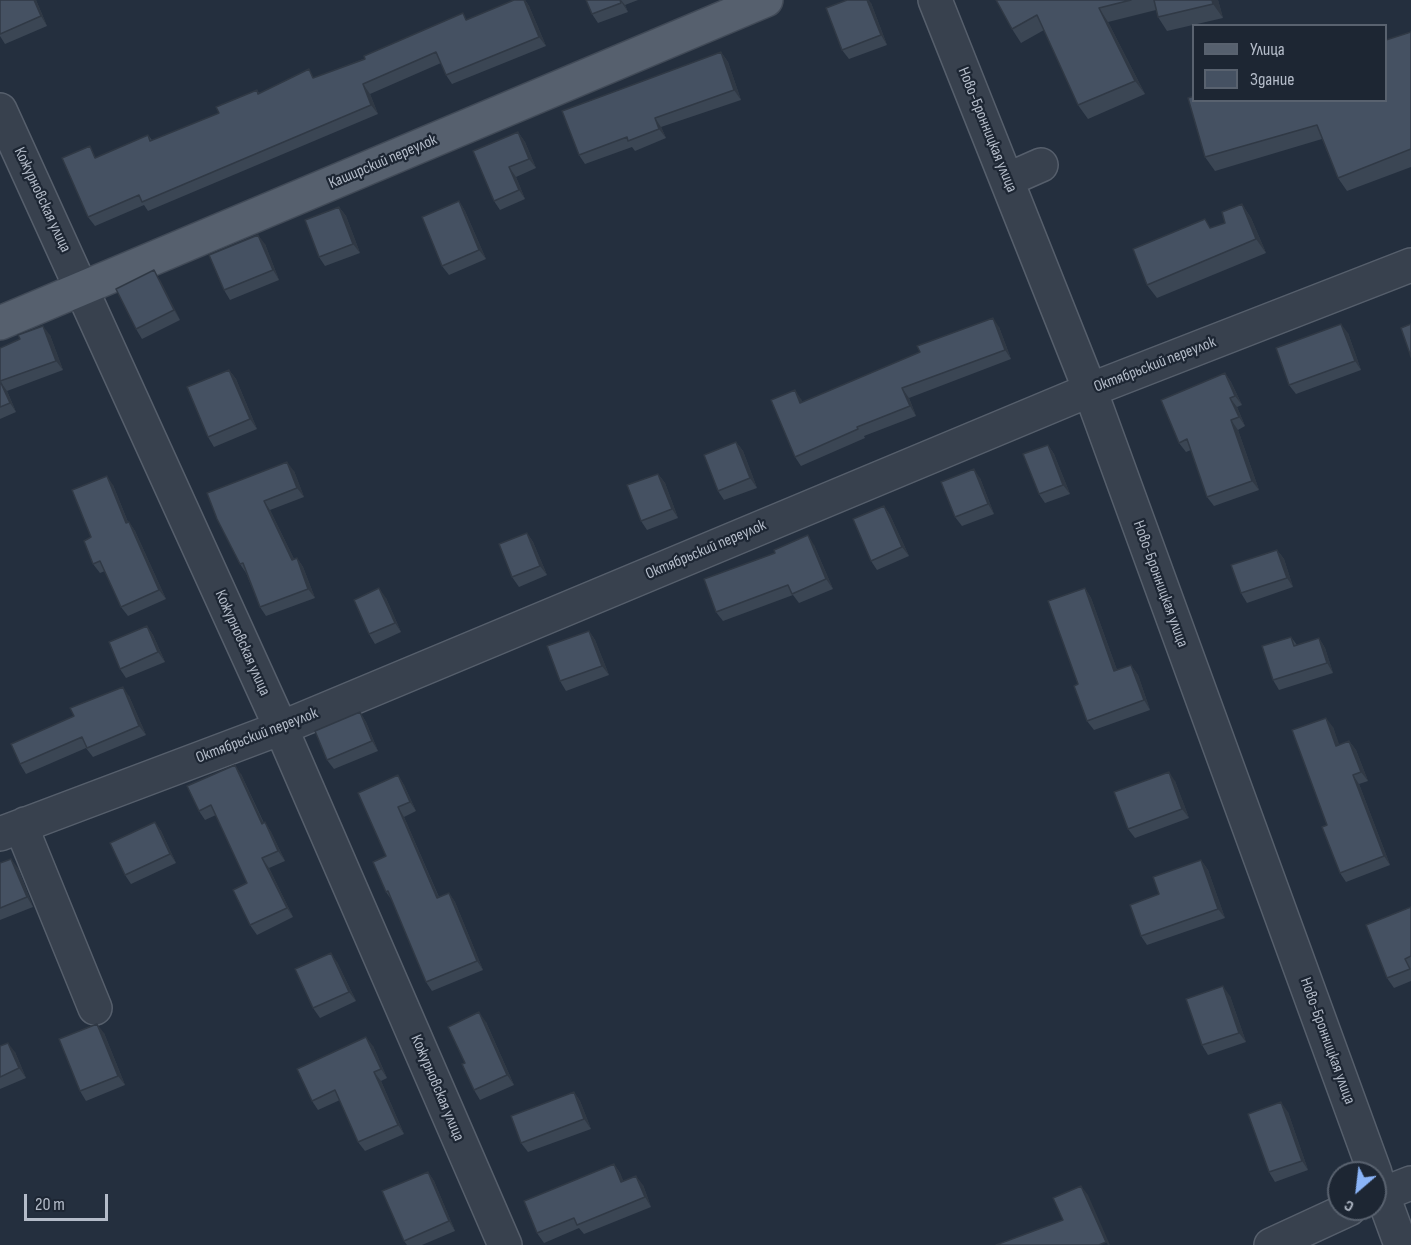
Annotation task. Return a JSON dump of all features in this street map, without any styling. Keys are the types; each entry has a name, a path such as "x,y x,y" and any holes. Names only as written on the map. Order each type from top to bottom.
{"main road":[{"name":"Каширский переулок","path":"0,323 766,0"}],"street":[{"name":"Ново-Бронницкая улица","path":"935,0 1090,390 1375,1161"},
{"name":"Кожурновская улица","path":"0,110 281,728 505,1245"},
{"path":"1007,180 1041,165"},
{"name":"Октябрьский переулок","path":"12,829 281,728 1090,390 1411,265"},
{"path":"12,829 27,841 95,1008"},
{"name":"Ново-Бронницкая улица","path":"1387,1195 1401,1245"},
{"path":"1271,1245 1327,1219"}],"building":[{"path":"0,0 34,0 41,16 0,34"},
{"path":"514,0 524,0 539,37 446,75 436,52 363,84 371,105 142,202 139,195 88,217 62,158 90,146 95,158 148,135 150,141 219,113 216,107 257,90 258,94 309,69 313,78 365,59 364,56 463,13 466,20"},
{"path":"586,0 620,0 621,3 592,14"},
{"path":"847,0 867,0 881,35 842,50 826,8"},
{"path":"996,0 1131,0 1099,8 1135,81 1078,105 1037,15 1012,29"},
{"path":"1154,0 1212,0 1213,4 1158,17"},
{"path":"1411,32 1411,149 1338,178 1317,125 1205,157 1188,98 1192,97 1192,102 1387,102 1387,40"},
{"path":"721,52 734,90 655,118 659,129 628,141 627,137 579,155 562,111"},
{"path":"518,132 529,159 509,167 519,190 494,201 473,151"},
{"path":"459,201 479,250 442,266 422,217"},
{"path":"1242,204 1256,239 1147,285 1133,249 1205,219 1210,228 1225,223 1222,212"},
{"path":"339,207 353,244 319,257 305,220"},
{"path":"258,235 273,270 224,290 209,255"},
{"path":"154,270 174,310 136,329 116,289"},
{"path":"993,318 1005,350 902,388 910,406 857,427 858,429 795,457 771,400 795,390 800,403 920,352 917,346"},
{"path":"1341,324 1355,361 1289,385 1276,348"},
{"path":"1411,324 1411,357 1401,328"},
{"path":"43,326 56,361 0,381 0,348 20,339 18,335"},
{"path":"229,370 250,419 208,437 187,387"},
{"path":"1225,373 1235,396 1230,398 1239,417 1231,420 1252,481 1207,497 1187,439 1179,443 1161,400"},
{"path":"0,381 10,403 0,407"},
{"path":"736,442 750,478 718,491 704,455"},
{"path":"1048,445 1063,485 1039,494 1023,454"},
{"path":"287,462 297,488 264,501 292,560 297,558 308,589 260,607 243,563 240,564 217,519 207,493"},
{"path":"974,469 988,504 955,517 941,482"},
{"path":"658,474 672,509 641,521 627,485"},
{"path":"107,476 126,523 129,522 159,590 121,607 100,561 93,564 84,541 91,537 72,490"},
{"path":"884,506 902,547 871,561 853,519"},
{"path":"527,533 540,566 512,577 499,544"},
{"path":"808,535 826,579 792,594 788,585 716,612 704,579 775,553 774,550"},
{"path":"1277,550 1287,578 1241,593 1231,565"},
{"path":"379,588 395,623 369,634 354,600"},
{"path":"1085,588 1114,671 1131,665 1144,700 1087,721 1074,686 1078,684 1048,601"},
{"path":"147,626 158,652 120,669 109,642"},
{"path":"589,631 602,666 560,681 547,646"},
{"path":"1291,637 1294,646 1319,638 1327,663 1273,680 1262,646"},
{"path":"123,687 139,726 87,748 82,737 20,764 11,744 74,716 70,708"},
{"path":"360,712 372,741 327,760 315,731"},
{"path":"1326,718 1336,746 1349,741 1361,772 1353,775 1384,856 1340,873 1322,827 1327,825 1292,730"},
{"path":"235,765 262,824 265,822 278,851 262,858 287,908 250,925 233,890 247,883 211,805 199,811 187,786"},
{"path":"1169,772 1182,809 1128,829 1114,792"},
{"path":"398,775 410,802 398,807 437,898 449,893 477,961 426,982 388,891 386,892 373,862 386,856 358,793"},
{"path":"155,822 170,854 125,875 110,843"},
{"path":"11,859 27,897 0,908 0,863"},
{"path":"1201,860 1218,909 1141,936 1130,905 1159,894 1153,877"},
{"path":"1411,907 1411,956 1405,959 1410,969 1387,978 1366,925"},
{"path":"331,953 349,992 313,1008 295,969"},
{"path":"1223,986 1239,1033 1202,1045 1186,999"},
{"path":"479,1012 507,1075 474,1090 462,1064 465,1063 448,1027"},
{"path":"97,1024 118,1076 80,1091 59,1039"},
{"path":"366,1037 381,1069 374,1072 398,1125 358,1142 335,1090 312,1101 297,1069"},
{"path":"8,1043 19,1068 0,1077 0,1046"},
{"path":"574,1092 584,1119 521,1143 511,1116"},
{"path":"1281,1102 1302,1161 1269,1172 1248,1114"},
{"path":"614,1164 621,1182 636,1176 645,1197 577,1225 574,1218 537,1233 524,1201"},
{"path":"428,1172 449,1221 404,1241 382,1191"},
{"path":"1081,1186 1106,1242 1099,1245 996,1245 1063,1220 1053,1198"}]}
